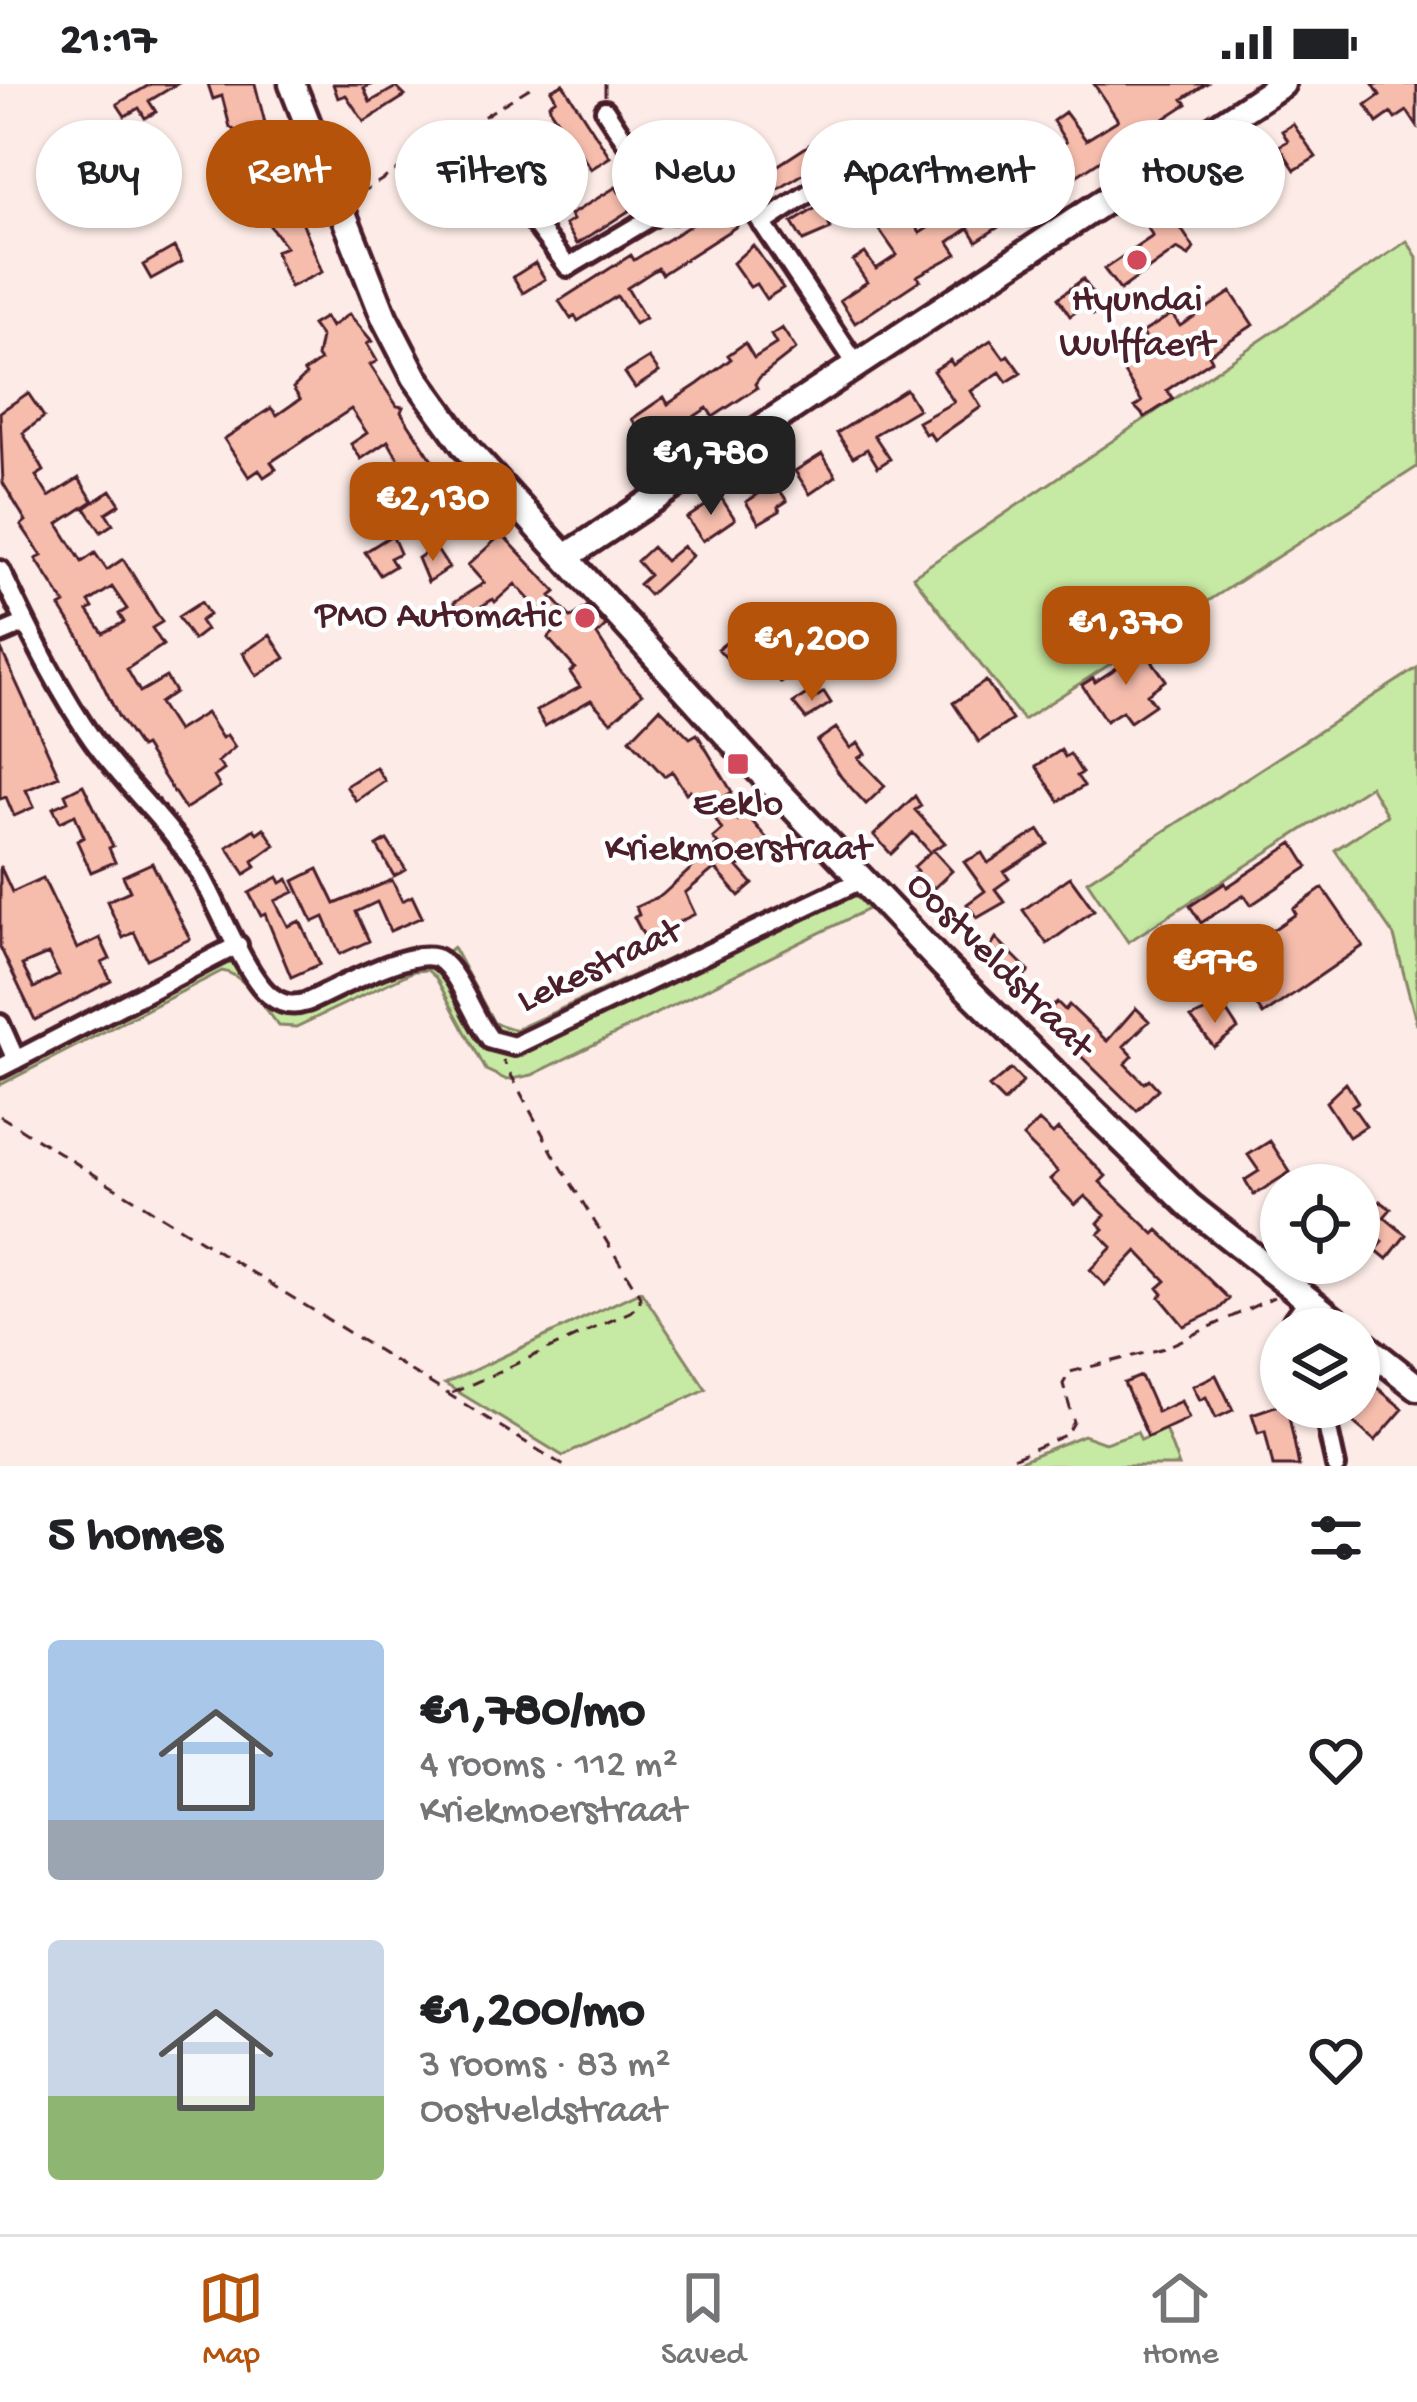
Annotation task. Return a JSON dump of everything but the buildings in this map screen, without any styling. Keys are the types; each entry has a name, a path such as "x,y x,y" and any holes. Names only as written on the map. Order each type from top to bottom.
{"street":[{"name":"Oostveldstraat","path":"292,84 306,120"},
{"path":"566,557 1282,84"},
{"path":"605,110 612,121"},
{"name":"Oostveldstraat","path":"347,228 383,317 426,395 467,448 861,880 1150,1169 1260,1260"},
{"path":"538,228 568,267 634,228"},
{"path":"765,228 858,367"},
{"name":"Lekestraat","path":"0,570 91,737 173,834 270,996 295,1006 420,954 439,959 484,1033 498,1044 514,1046 861,880"},
{"path":"0,634 26,622"},
{"path":"0,1024 8,1064 238,945"},
{"name":"Oostveldstraat","path":"1288,1284 1318,1308"},
{"path":"1302,1308 1308,1300"},
{"name":"Oostveldstraat","path":"1380,1359 1417,1387"},
{"path":"1328,1428 1336,1466"}],"path":[{"path":"371,187 536,84"},
{"path":"450,1394 630,1312 640,1303 555,1157 498,1044"},
{"path":"0,1116 564,1466"},
{"path":"995,1466 1067,1434 1074,1422 1063,1384 1070,1372 1199,1335 1273,1299 1284,1284"}],"green space":[{"path":"1407,241 1417,257 1417,467 1023,720 913,576"},
{"path":"1417,668 1417,1025 1394,936 1335,850 1387,815 1370,786 1128,942 1087,881"},
{"path":"841,879 868,909 532,1075 507,1080 486,1070 436,978 427,970 414,971 296,1027 279,1026 246,985 222,971 0,1085 0,1074 220,962 240,965 265,1000 283,1013 425,962 446,978 490,1050 513,1054 531,1048 525,1038 516,1041 495,1034 446,953 453,947 494,1023 515,1030"},
{"path":"641,1291 706,1389 563,1456 445,1384"},
{"path":"1165,1429 1179,1466 1008,1466 1083,1435 1105,1443 1137,1432 1141,1440"}],"place":[{"name":"Hyundai Wulffaert","path":"1137,260"},
{"name":"PMO Automatic","path":"585,618"},
{"name":"Eeklo Kriekmoerstraat","path":"738,764"}]}
